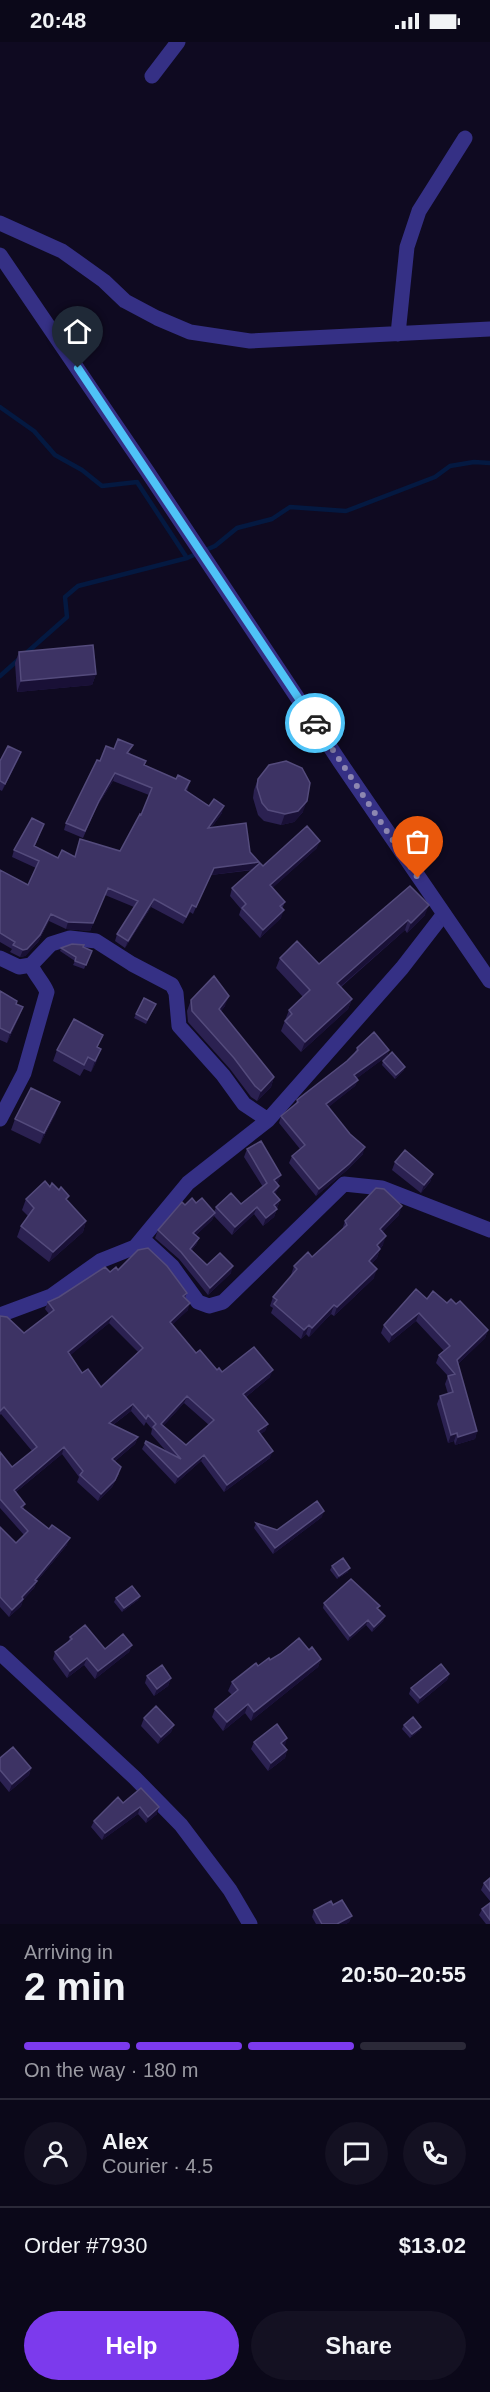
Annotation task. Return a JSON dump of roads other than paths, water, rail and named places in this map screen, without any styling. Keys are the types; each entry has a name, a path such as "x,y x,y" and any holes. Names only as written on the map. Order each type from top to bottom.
{"street":[{"path":"152,76 178,42"},
{"path":"398,334 407,247 419,211 465,138"},
{"path":"0,223 62,251 104,281 125,301 190,332 250,341 490,329"},
{"path":"0,255 443,915 490,981"},
{"path":"135,1247 188,1183 268,1120 402,968 443,915"},
{"path":"0,958 19,967 31,965 51,944 70,938 96,941 132,964 172,985 176,993 179,1026 223,1075 244,1104 268,1120"},
{"path":"0,1119 24,1073 46,992 31,965"},
{"path":"0,1315 51,1296 100,1261 148,1244 172,1266 198,1302 209,1306 223,1302 344,1184 381,1188 490,1230"},
{"path":"0,1653 135,1778 181,1825 230,1890 250,1924"}],"waterway":[{"path":"0,407 34,431 55,455 82,470 102,486 137,482 187,558"},
{"path":"24,655 67,617 65,597 78,586 187,558 215,546 237,528 272,519 290,507 346,511 435,477 450,466 474,462 490,463"},
{"path":"0,676 18,660"}]}
